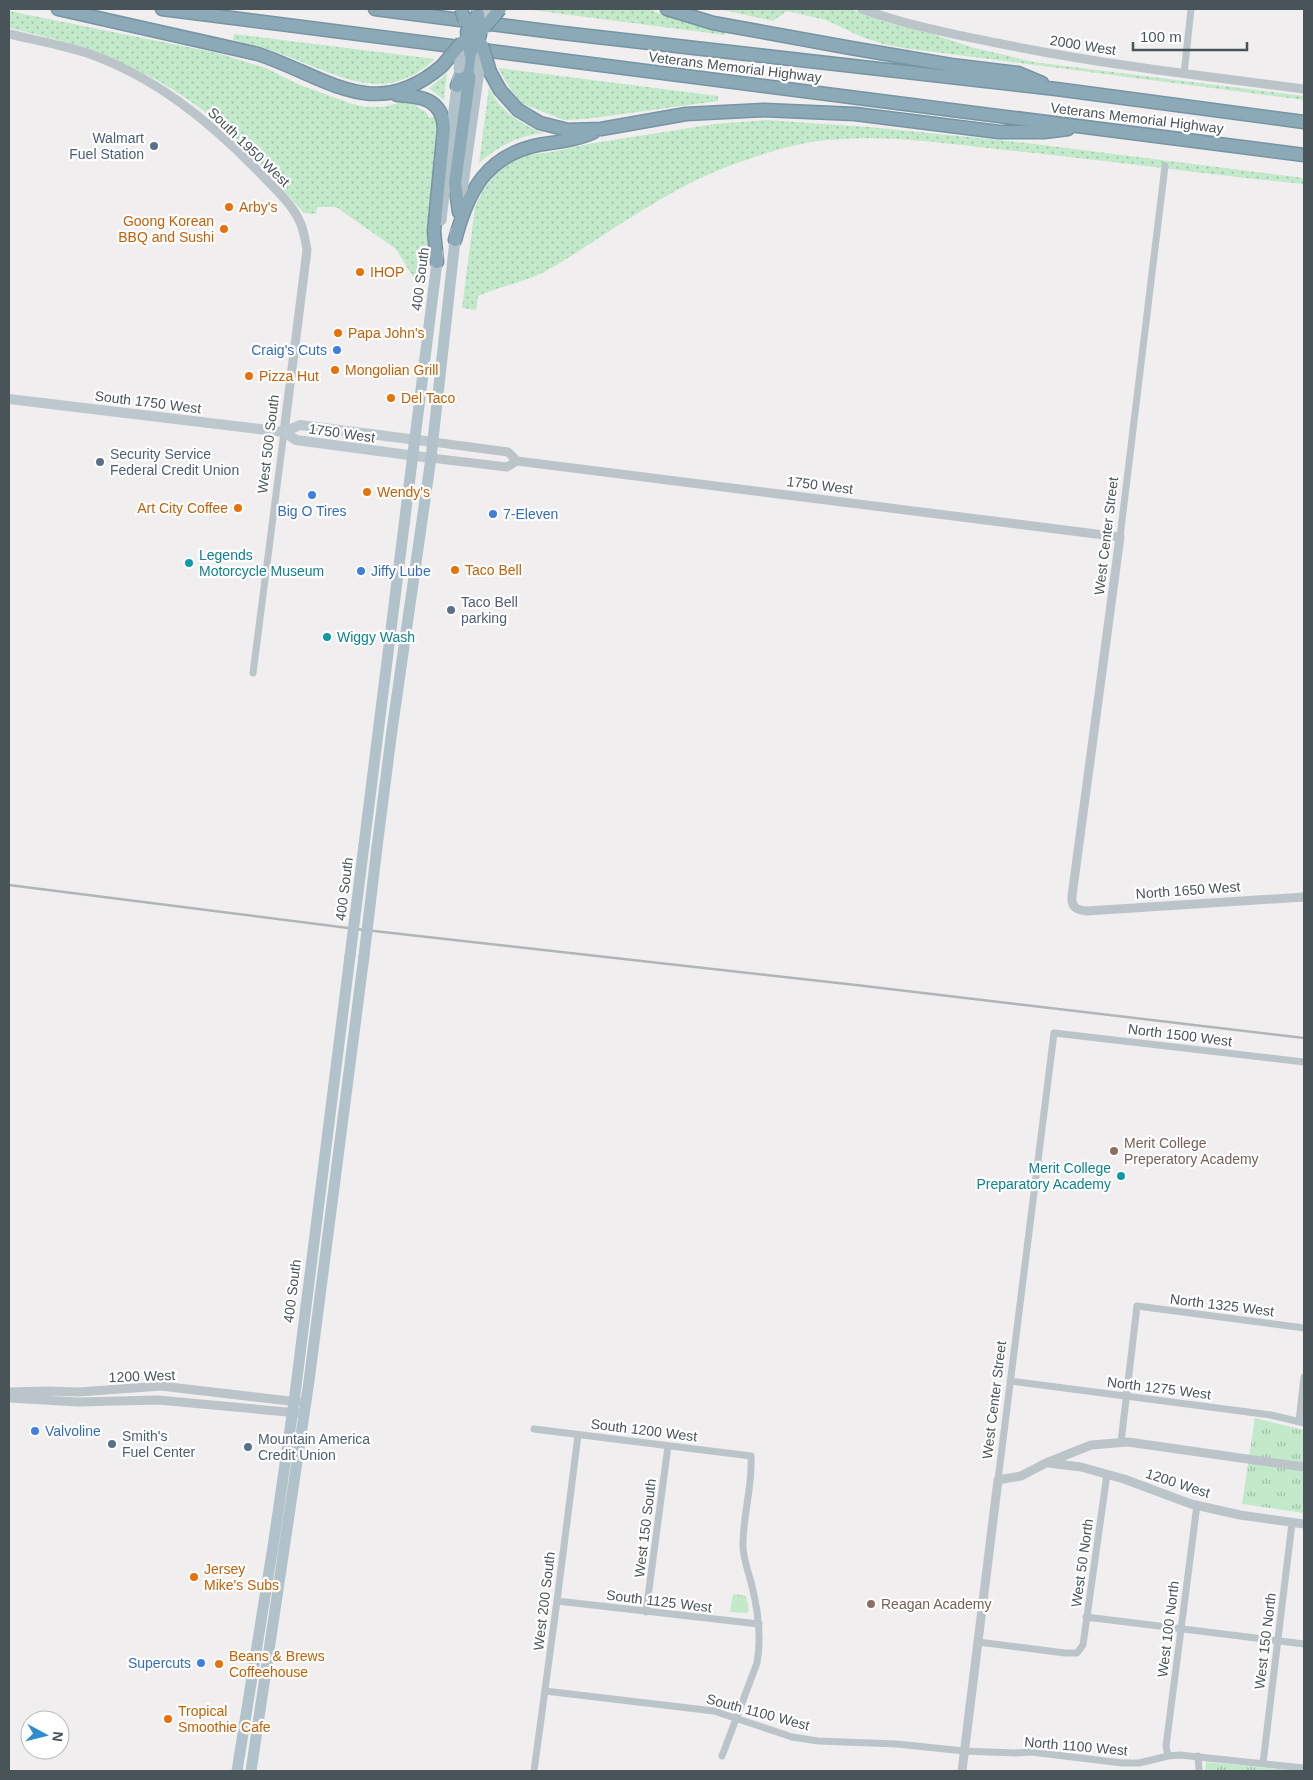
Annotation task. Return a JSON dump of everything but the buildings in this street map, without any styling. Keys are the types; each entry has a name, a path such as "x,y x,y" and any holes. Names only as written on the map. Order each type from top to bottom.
{"highway":[{"path":"58,9 238,49 277,61 346,90 361,94 423,98 436,106 443,118 444,129 434,231 437,262"},
{"name":"Veterans Memorial Highway","path":"162,9 1304,155"},
{"name":"Veterans Memorial Highway","path":"375,9 562,33 1056,89 1304,122"},
{"path":"459,212 455,183 472,70 475,23 461,9"},
{"path":"382,94 409,88 425,80 442,66 475,23 500,9"},
{"path":"667,9 713,23 951,65 1018,73 1056,89"},
{"path":"475,23 470,53 472,70 518,110 534,120 561,129 601,129"},
{"path":"457,86 472,70"},
{"path":"455,240 470,196 481,178 491,167 522,150 576,138 601,129 686,114 764,110 856,114 999,132 1044,132 1081,126"}],"main road":[{"path":"472,70 475,23"},
{"name":"400 South","path":"237,1771 293,1407 413,456 457,86"},
{"path":"431,458 459,212"},
{"name":"South 1750 West","path":"9,399 284,432"},
{"name":"1750 West","path":"284,432 300,425 433,442"},
{"name":"1750 West","path":"284,432 296,440 431,458"},
{"name":"400 South","path":"251,1771 305,1409 377,847 431,458"}],"street":[{"name":"2000 West","path":"862,9 919,26 994,43 1098,62 1304,89"},
{"path":"1184,74 1191,9"},
{"name":"South 1950 West","path":"9,34 88,53 139,76 162,89 213,127 290,206 299,220"},
{"name":"West Center Street","path":"1074,907 1071,902 1120,537 1166,166"},
{"name":"West 500 South","path":"253,672 307,250 299,220"},
{"name":"1750 West","path":"433,442 508,452 517,461 1120,537"},
{"name":"1750 West","path":"431,458 507,467 517,461"},
{"name":"North 1650 West","path":"1074,907 1087,911 1304,897"},
{"name":"West Center Street","path":"962,1771 1054,1032"},
{"name":"North 1500 West","path":"1054,1032 1304,1062"},
{"name":"North 1325 West","path":"1126,1396 1137,1306 1304,1328"},
{"path":"1302,1422 1304,1377"},
{"name":"North 1275 West","path":"1010,1381 1271,1415 1302,1422"},
{"name":"1200 West","path":"9,1392 48,1390 79,1392 161,1386 305,1409"},
{"path":"1122,1442 1126,1396"},
{"name":"1200 West","path":"9,1398 78,1402 158,1400 293,1407"},
{"name":"South 1200 West","path":"534,1429 751,1456 752,1469 743,1531 743,1551 753,1589 759,1624"},
{"name":"West 200 South","path":"534,1771 558,1601 578,1434"},
{"name":"1200 West","path":"998,1480 1021,1476 1091,1444 1122,1442 1304,1467"},
{"name":"West 150 South","path":"646,1612 668,1446"},
{"name":"1200 West","path":"1046,1463 1082,1467 1197,1505 1240,1515 1304,1524"},
{"name":"West 50 North","path":"978,1642 1077,1653 1083,1645 1107,1474"},
{"name":"West 100 North","path":"1168,1756 1166,1746 1197,1505"},
{"name":"West 150 North","path":"1263,1763 1292,1523"},
{"name":"South 1125 West","path":"558,1601 759,1624"},
{"path":"1086,1617 1304,1644"},
{"path":"722,1756 757,1663 760,1644 759,1624"},
{"name":"South 1100 West","path":"545,1691 714,1711 737,1717 792,1737 842,1743 896,1744 964,1751"},
{"name":"North 1100 West","path":"964,1751 1015,1754 1031,1752 1130,1763 1139,1763 1168,1756 1198,1756 1304,1768"},
{"path":"1198,1756 1199,1771"}],"green space":[{"path":"524,9 648,9 672,18 725,30 725,35"},
{"path":"719,9 850,9 971,47 1033,62 1304,96 1304,100 904,48 862,37 826,20 787,11 773,21"},
{"path":"9,11 217,53 266,68 300,85 365,107 383,107 416,99 417,107 426,112 429,118 436,116 437,122 436,161 424,286 418,285 396,249 336,207 317,207 316,214 304,213 237,140 186,98 159,81 102,55 9,28"},
{"path":"234,34 435,59 418,72 401,80 385,84 368,83 335,75 275,52 233,40"},
{"path":"498,68 718,96 718,101 586,119 564,120 523,104 511,90"},
{"path":"447,73 444,100 429,88"},
{"path":"489,87 498,103 511,115 543,133 509,143 479,163"},
{"path":"766,120 869,127 1027,143 1304,178 1304,184 939,142 862,138 811,142 749,159 692,182 546,271 478,296 476,310 462,308 475,207 483,190 493,178 491,175 518,156 552,152 588,144 715,124"},
{"path":"1255,1418 1304,1430 1304,1513 1242,1504"},
{"path":"733,1594 746,1596 749,1609 747,1613 730,1612"},
{"path":"1206,1762 1296,1771 1205,1771"}],"railway":[{"path":"9,885 356,929 1304,1038"}],"place":[{"name":"Walmart Fuel Station","path":"154,146"},
{"name":"Arby's","path":"229,207"},
{"name":"Goong Korean BBQ and Sushi","path":"224,229"},
{"name":"IHOP","path":"360,272"},
{"name":"Papa John's","path":"338,333"},
{"name":"Craig's Cuts","path":"337,350"},
{"name":"Mongolian Grill","path":"335,370"},
{"name":"Pizza Hut","path":"249,376"},
{"name":"Del Taco","path":"391,398"},
{"name":"Security Service Federal Credit Union","path":"100,462"},
{"name":"Wendy's","path":"367,492"},
{"name":"Big O Tires","path":"312,495"},
{"name":"Art City Coffee","path":"238,508"},
{"name":"7-Eleven","path":"493,514"},
{"name":"Legends Motorcycle Museum","path":"189,563"},
{"name":"Taco Bell","path":"455,570"},
{"name":"Jiffy Lube","path":"361,571"},
{"name":"Taco Bell parking","path":"451,610"},
{"name":"Wiggy Wash","path":"327,637"},
{"name":"Merit College Preperatory Academy","path":"1114,1151"},
{"name":"Merit College Preparatory Academy","path":"1121,1176"},
{"name":"Valvoline","path":"35,1431"},
{"name":"Smith's Fuel Center","path":"112,1444"},
{"name":"Mountain America Credit Union","path":"248,1447"},
{"name":"Jersey Mike's Subs","path":"194,1577"},
{"name":"Reagan Academy","path":"871,1604"},
{"name":"Supercuts","path":"201,1663"},
{"name":"Beans & Brews Coffeehouse","path":"219,1664"},
{"name":"Tropical Smoothie Cafe","path":"168,1719"}]}
